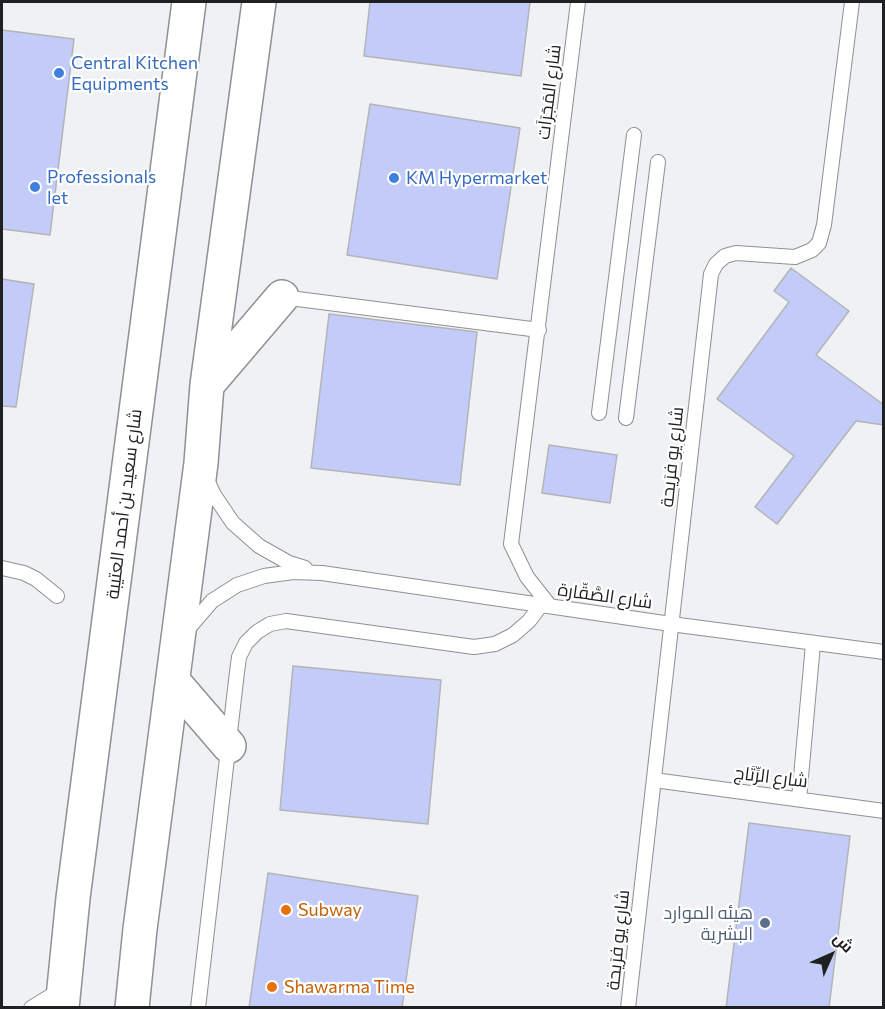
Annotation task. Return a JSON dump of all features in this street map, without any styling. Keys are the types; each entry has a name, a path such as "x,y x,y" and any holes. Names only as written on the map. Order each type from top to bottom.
{"main road":[{"name":"شارع سعيد بن أحمد العتيبة","path":"63,998 73,898 189,2"},
{"path":"132,1008 140,929 201,463 207,386 259,2"},
{"path":"207,386 282,297"},
{"path":"173,681 229,746"}],"lane":[{"name":"شارع المَجَرَاَت","path":"545,605 526,577 512,544 578,2"},
{"name":"شارع يو فرَيحة","path":"628,1008 711,274 716,264 725,256 736,253 795,257 812,250 819,243 824,225 852,2"},
{"path":"599,414 634,135"},
{"path":"626,418 658,162"},
{"path":"282,297 539,330"},
{"name":"شارع الصَّقّارة","path":"201,463 214,495 233,524 259,546 289,563 322,573"},
{"path":"2,568 24,573 36,579 57,596"},
{"name":"شارع الصَّقّارة","path":"177,646 193,621 212,601 237,585 264,576 293,572 322,573 813,644 884,652"},
{"path":"198,1008 239,657 246,643 270,624 286,621 474,647 495,644 513,634 545,605"},
{"path":"799,799 813,644"},
{"name":"شارع الرِّتَاج","path":"654,780 884,811"},
{"path":"31,1008 63,998"}],"building":[{"path":"370,2 530,2 521,76 364,56"},
{"path":"2,30 74,39 50,235 2,229"},
{"path":"370,104 520,128 497,279 347,255"},
{"path":"791,268 849,311 816,355 884,405 884,425 856,421 777,524 755,507 794,456 717,399 789,302 774,291"},
{"path":"2,279 34,284 16,407 2,406"},
{"path":"329,314 477,332 460,485 311,468"},
{"path":"549,445 617,455 610,503 542,493"},
{"path":"293,666 441,680 428,824 280,810"},
{"path":"749,823 850,836 829,1008 726,1008"},
{"path":"268,873 418,896 402,1008 249,1008"}],"place":[{"name":"Central Kitchen Equipments","path":"59,73"},
{"name":"KM Hypermarket","path":"394,178"},
{"name":"Professionals let","path":"35,187"},
{"name":"Subway","path":"286,910"},
{"name":"هيئه الموارد البشرية","path":"765,923"},
{"name":"Shawarma Time","path":"272,987"}]}
